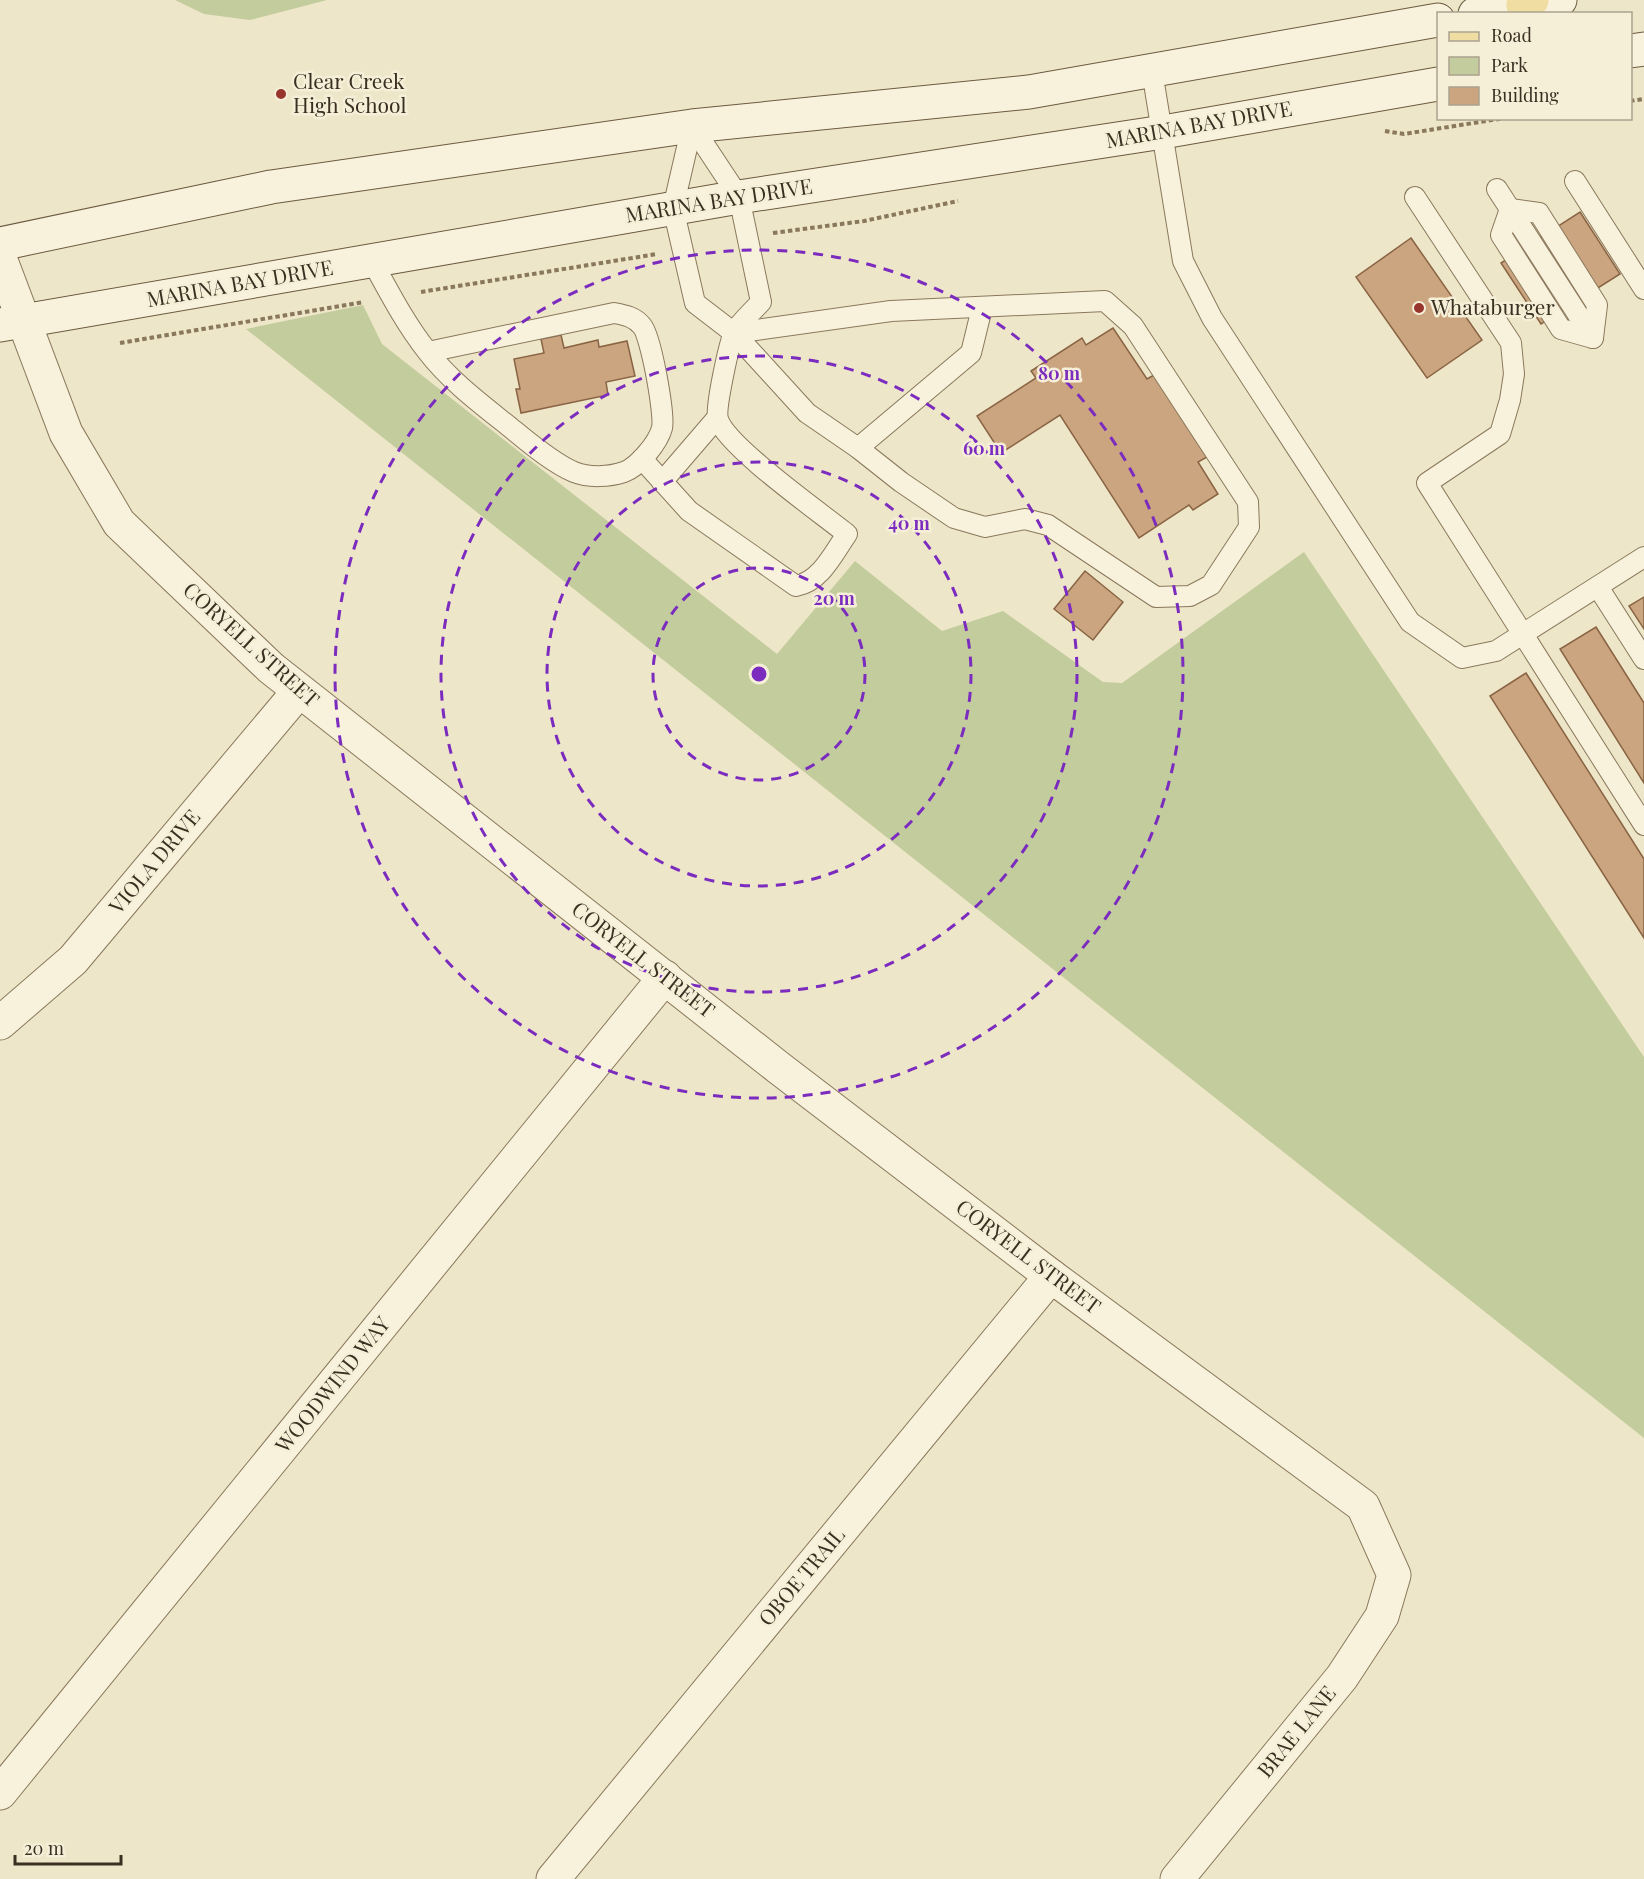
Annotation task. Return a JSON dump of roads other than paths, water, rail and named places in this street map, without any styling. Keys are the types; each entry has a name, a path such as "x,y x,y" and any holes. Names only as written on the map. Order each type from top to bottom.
{"street":[{"path":"1484,12 1527,3 1560,0"},
{"path":"0,244 271,187 692,126 1029,92 1437,20"},
{"name":"MARINA BAY DRIVE","path":"12,323 739,196 1163,132 1437,84"},
{"name":"CORYELL STREET","path":"0,258 12,323 66,433 119,522 271,668 779,1068 1051,1276 1363,1506 1392,1572"},
{"name":"VIOLA DRIVE","path":"0,1023 73,960 299,691"},
{"name":"WOODWIND WAY","path":"0,1793 665,977"},
{"name":"OBOE TRAIL","path":"554,1879 1051,1276"},
{"name":"BRAE LANE","path":"1177,1879 1342,1677 1382,1616 1394,1575 1392,1572"}],"lane":[{"path":"1152,71 1183,261 1212,318 1410,622 1462,658 1496,651 1644,557"},
{"path":"642,459 689,511 795,586 807,584 818,575 848,534 743,451 723,429 717,418 717,402 734,333 761,302 739,196 692,126"},
{"path":"692,126 673,208 695,303 734,333 807,413 858,448 901,482 954,518 985,527 1025,519 1048,525 1156,597 1190,596 1211,585 1249,527 1248,502 1133,326 1105,302 891,311 734,333"},
{"path":"1575,181 1644,289"},
{"path":"1497,189 1510,209 1539,213 1598,305 1593,338 1561,329 1501,235 1510,209"},
{"path":"1415,197 1511,344 1514,374 1510,400 1500,434 1427,483 1644,825"},
{"path":"372,261 405,320 428,352 459,386 537,449 574,472 598,477 626,472 642,459 656,442 662,427 661,405 649,339 644,327 626,315 614,313 428,352"},
{"path":"858,448 971,353 982,308"},
{"path":"662,482 717,418"},
{"path":"1598,587 1644,659"}],"place":[{"name":"Clear Creek High School","path":"281,94"},
{"name":"Whataburger","path":"1419,308"}]}
